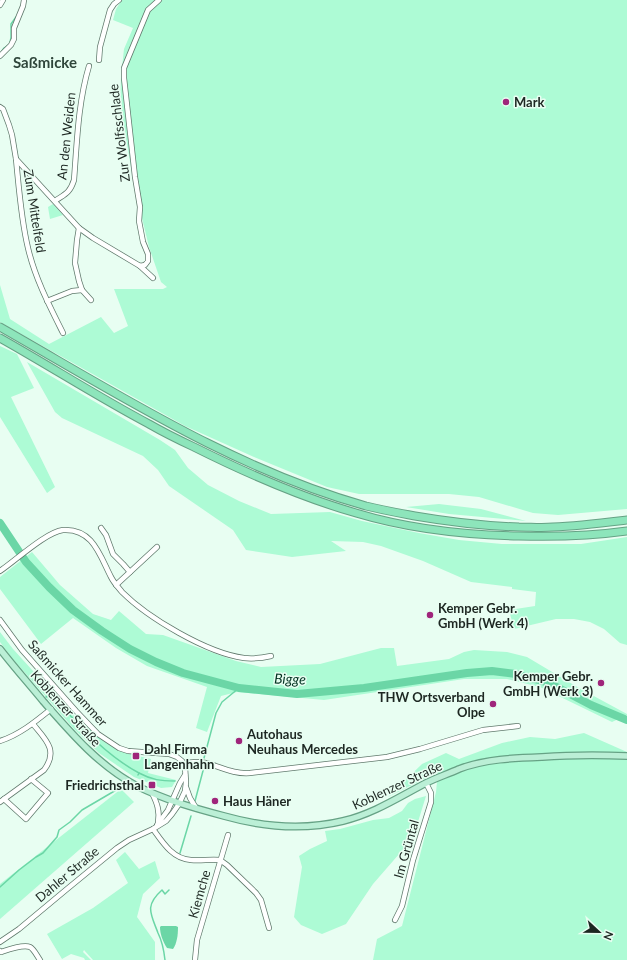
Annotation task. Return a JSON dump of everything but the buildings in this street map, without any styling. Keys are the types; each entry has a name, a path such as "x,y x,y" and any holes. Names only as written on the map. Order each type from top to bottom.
{"highway":[{"path":"0,327 144,410 188,433 260,468 314,490 366,506 464,524 551,528 627,520"},
{"path":"0,338 150,425 218,459 258,478 357,514 412,527 461,534 490,536 551,537 601,535 627,531"}],"main road":[{"name":"Koblenzer Straße","path":"0,649 78,740 96,757 132,783 172,802 197,810 268,826 288,827 326,825 344,821 372,812 426,783 475,763 493,760 566,756 627,756"}],"street":[{"path":"0,5 3,0"},
{"path":"0,56 11,45 14,39 14,28 24,0"},
{"path":"99,60 100,47 110,10 119,0"},
{"name":"Zur Wolfsschlade","path":"140,266 145,265 148,261 148,254 143,242 139,221 140,207 133,164 124,68 148,10 158,0"},
{"name":"An den Weiden","path":"55,201 66,194 72,187 74,180 81,100 89,66"},
{"path":"0,106 11,130 16,159 79,228 140,266 153,278"},
{"name":"Zum Mittelfeld","path":"16,159 28,250 47,301 63,333"},
{"path":"79,228 75,263 82,290 91,300"},
{"path":"47,301 72,291 82,290"},
{"path":"101,528 106,535 113,554 130,572"},
{"path":"0,571 48,535 57,531 69,530 77,532 89,539 95,546 116,585 154,618 198,643 216,650 239,657 252,658 271,656"},
{"path":"116,585 157,547"},
{"name":"Saßmicker Hammer","path":"0,620 22,650 98,734 120,748 128,751 169,754 179,758 184,764"},
{"path":"0,741 7,739 33,724 51,709"},
{"path":"32,779 48,793 26,819 2,800 44,770 49,763 51,750 49,745 33,724"},
{"path":"197,810 186,787 184,764 204,762 237,773 250,773 387,757 420,749 483,730 518,726"},
{"path":"172,802 185,775"},
{"name":"Im Grüntal","path":"395,920 402,906 413,860 431,802 431,793 426,783"},
{"path":"179,804 186,787"},
{"path":"152,793 159,810 157,824"},
{"name":"Dahler Straße","path":"153,829 168,810 172,802"},
{"name":"Dahler Straße","path":"0,942 117,848 129,840 153,829 169,817 179,804"},
{"path":"153,829 165,846 178,857 190,860 220,860 227,865 256,893 261,900 269,928"},
{"name":"Kiemche","path":"195,960 197,940 228,835"},
{"path":"0,955 0,952 22,946 33,949 40,960"}],"shaded area":[{"path":"122,0 627,0 627,509 558,515 533,513 479,497 449,494 359,494 327,487 254,457 185,426 0,322 0,285 10,319 49,344 101,317 114,333 128,326 114,289 163,289 167,287 161,282 149,247 142,218 133,149 131,167 121,111 121,77 124,49 133,28 113,20 116,9"},
{"path":"53,204 63,215 50,219 48,207"},
{"path":"0,346 17,354 34,388 11,397 55,487 47,493 0,417"},
{"path":"27,362 175,450 188,468 208,485 239,501 271,514 330,512 362,521 419,533 459,540 502,544 581,544 627,537 627,645 620,643 604,629 590,622 574,619 556,619 514,629 509,610 535,606 536,592 512,589 512,587 471,582 423,561 381,546 363,542 331,541 346,551 292,557 246,550 233,530 169,486 158,470 143,456 62,418 55,412"},
{"path":"439,504 481,509 526,521 449,514 406,507"},
{"path":"32,552 60,585 93,614 111,620 119,611 146,634 163,635 236,661 261,667 320,664 381,648 394,648 397,666 449,659 464,652 474,650 507,652 527,657 627,715 612,722 540,687 507,679 464,679 324,700 237,692 221,696 207,732 196,728 207,687 147,666 116,648 73,618 41,644 0,589 0,577"},
{"path":"0,632 13,649 73,715 98,736 118,749 151,759 148,773 176,780 172,787 161,788 134,777 99,753 74,729 12,658 0,642"},
{"path":"584,733 627,752 627,960 373,960 377,939 402,926 436,792 438,772 388,797 422,764 446,753 459,759 502,743 530,737 555,739"},
{"path":"121,789 134,802 0,919 0,884"},
{"path":"426,796 413,838 373,884 346,924 322,934 301,925 294,917 302,867 299,856 327,841 325,831 340,829 373,820 389,818 402,811 408,803"},
{"path":"125,852 139,869 155,861 160,878 143,894 137,917 155,942 155,960 93,960 84,950 83,952 91,960 85,960 84,958 71,954 62,959 47,934 93,908 128,883 116,860"},
{"path":"161,926 178,927 177,939 173,949 167,948 164,943"}],"waterway":[{"path":"10,43 11,24 16,17"},
{"path":"2,51 7,46"},
{"name":"Bigge","path":"0,523 26,562 73,610 130,649 183,673 239,688 297,694 364,688 467,673 492,671 516,674 549,683 591,705 627,720"},
{"path":"204,758 216,713 222,702 239,688"},
{"path":"46,697 50,696 63,707 89,735 124,764 139,773"},
{"path":"195,801 204,767"},
{"path":"138,775 139,773 157,780 175,781"},
{"path":"0,887 19,870 43,853 57,837 59,830 82,810 123,786"},
{"path":"180,853 191,816"},
{"path":"165,960 162,943 151,915 151,906 156,896 162,890 165,894 169,890"}],"place":[{"name":"Mark","path":"506,102"},
{"name":"Kemper Gebr. GmbH (Werk 4)","path":"430,615"},
{"name":"Kemper Gebr. GmbH (Werk 3)","path":"601,683"},
{"name":"THW Ortsverband Olpe","path":"493,704"},
{"name":"Autohaus Neuhaus Mercedes","path":"239,741"},
{"name":"Dahl Firma Langenhahn","path":"136,756"},
{"name":"Friedrichsthal","path":"152,785"},
{"name":"Haus Häner","path":"215,801"}],"district":[{"name":"Saßmicke","path":"45,63"}]}
